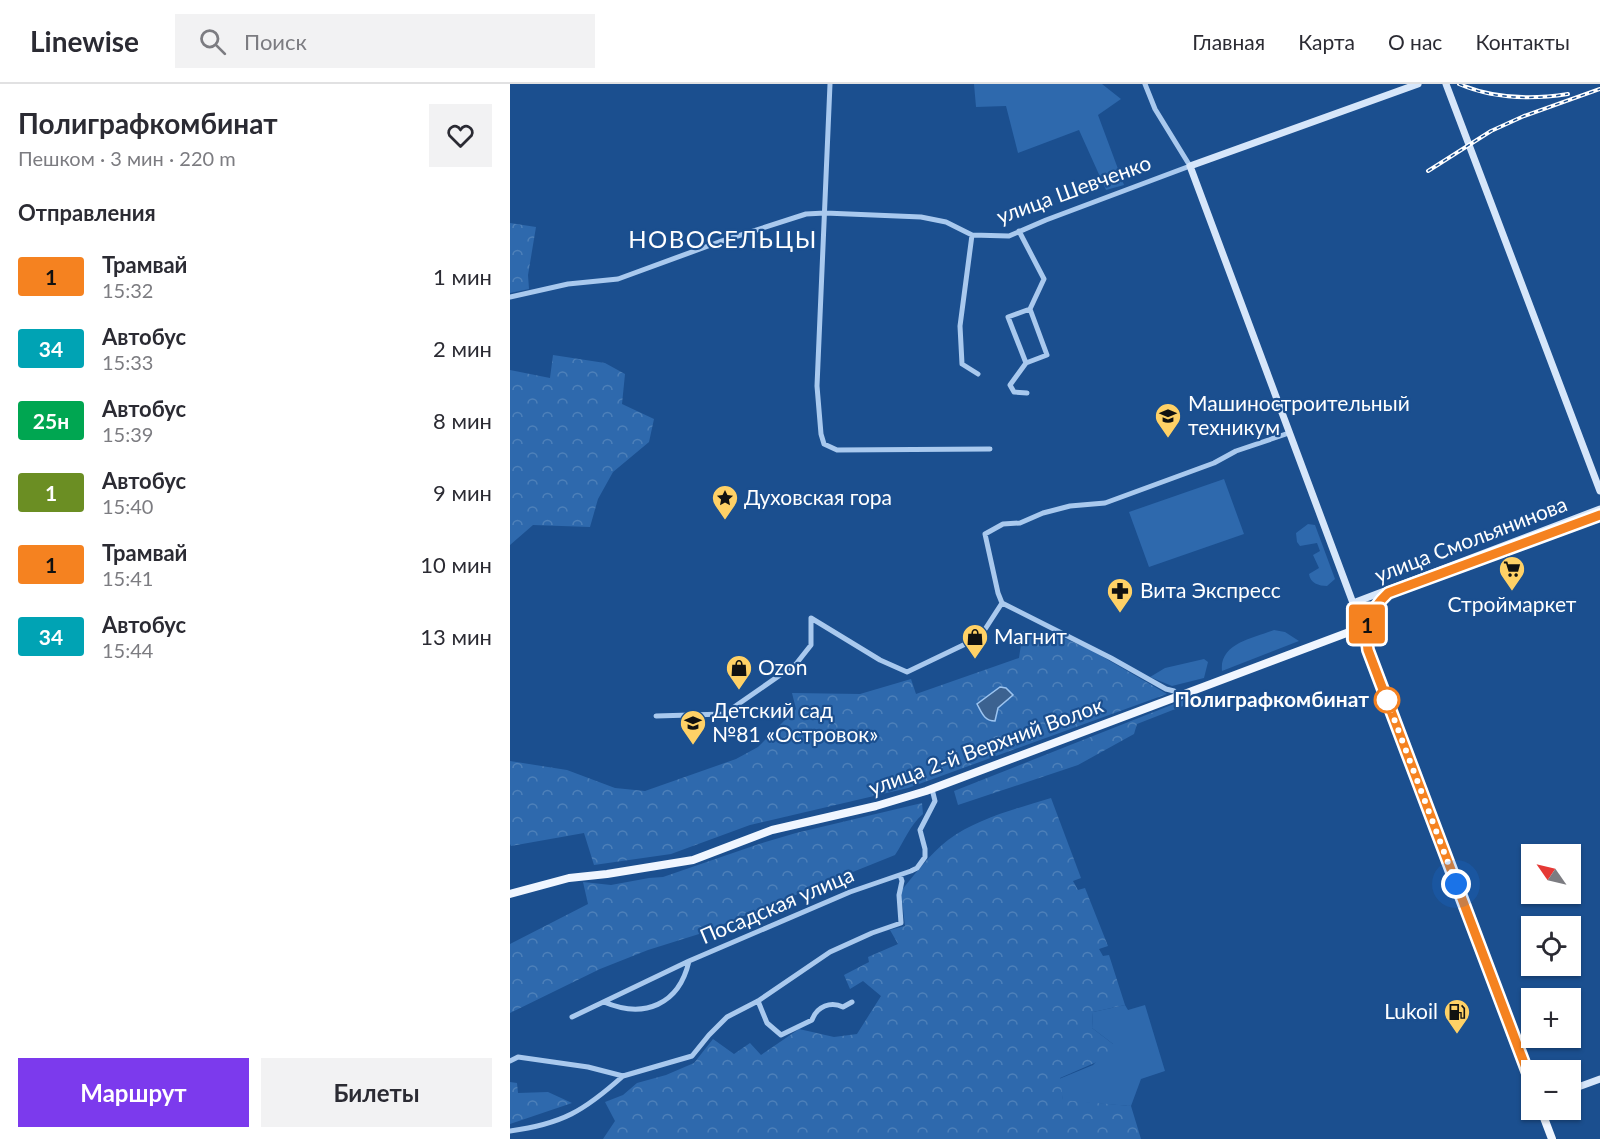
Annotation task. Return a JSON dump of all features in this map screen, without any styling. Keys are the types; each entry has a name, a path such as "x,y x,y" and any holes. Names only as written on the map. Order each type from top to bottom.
{"main road":[{"name":"улица 2-й Верхний Волок","path":"510,894 569,878 693,860 772,830 876,806 932,789 1360,628"},
{"path":"1368,650 1523,1060"},
{"path":"1545,1120 1552,1139"}],"street":[{"path":"830,84 817,386 824,444 837,450 990,449"},
{"name":"улица Шевченко","path":"1145,84 1155,109 1190,166 1353,603 1368,650"},
{"path":"1190,166 1418,84"},
{"path":"1446,84 1600,491"},
{"name":"улица Шевченко","path":"978,374 962,364 960,326 972,235 1009,236 1190,166"},
{"path":"510,297 568,284 618,279 719,242 806,214 921,217 946,222 972,235"},
{"path":"1019,231 1044,279 1029,309 1008,317 1026,363"},
{"path":"1027,393 1014,392 1010,385 1026,363 1047,354 1029,309"},
{"path":"1179,696 1174,691 1166,689 1112,658 1002,603 985,534 1003,524 1020,523 1043,513 1070,506 1104,503 1214,463 1236,451 1289,433"},
{"name":"улица Смольянинова","path":"1353,603 1600,509"},
{"path":"656,716 724,714 796,664 811,645 811,618 880,660 907,672 980,636 1002,603"},
{"name":"Посадская улица","path":"572,1017 688,961 850,892 917,868 926,857 920,830 935,801 932,789"},
{"path":"510,1131 550,1124 568,1117 584,1108 622,1076 692,1056 727,1017 758,1001 830,952 900,923 898,895 902,882 900,875"},
{"path":"604,1002 620,1009 646,1009 661,1003 681,984 688,961"},
{"path":"758,1001 767,1023 781,1035 812,1020 813,1015 828,1004 834,1003 843,1007 852,1002"},
{"path":"510,1061 518,1057 588,1067 622,1076"},
{"path":"1581,1086 1600,1079"}],"green space":[{"path":"974,84 1102,84 1121,99 1098,115 1124,185 1106,190 1079,130 1018,153 1006,106 976,107"},
{"path":"510,223 536,227 528,275 529,289 510,293"},
{"path":"553,355 605,363 625,374 622,404 654,419 649,442 613,472 598,499 590,527 533,525 510,545 510,370 550,378"},
{"path":"1224,479 1244,534 1149,567 1129,512"},
{"path":"1308,524 1315,525 1335,579 1327,586 1315,583 1309,574 1319,568 1313,555 1320,551 1317,543 1300,546 1297,542 1296,533"},
{"path":"1274,630 1285,632 1299,641 1222,671 1226,654 1232,648 1248,639"},
{"path":"1023,631 1057,635 1091,650 1167,694 908,788 750,825 671,854 594,865 584,833 511,846 510,844 510,761 567,770 615,788 645,791 736,759 758,747 796,709 792,693 860,694 911,679 916,694 1019,658"},
{"path":"1204,659 1208,662 1204,678 1172,686 1150,677 1165,668"},
{"path":"1184,700 1183,706 1137,724 1134,734 1078,765 958,805 954,791"},
{"path":"1051,798 1081,878 1073,881 1078,890 1085,888 1108,946 1099,949 1103,956 1109,955 1125,1005 1093,1012 1092,1028 1113,1044 1115,1054 1060,1078 1063,1100 1131,1106 1141,1139 603,1139 615,1121 605,1102 623,1095 637,1083 666,1075 694,1063 713,1039 734,1054 750,1043 761,1055 799,1029 834,1037 857,1034 881,996 863,981 850,989 844,975 869,962 868,957 898,944 890,930 905,926 901,891 923,864 935,851 960,832 998,815"},
{"path":"922,803 923,814 911,828 895,855 699,934 648,950 600,969 510,1013 510,944 588,904 583,882 611,885 663,877 796,833"},
{"path":"1125,1005 1128,1010 1145,1005 1165,1071 1141,1079 1131,1106 1063,1101 1059,1079 1093,1065 1113,1044 1092,1028 1093,1012"},
{"path":"510,1082 517,1083 518,1093 548,1092 572,1103 510,1124"}],"shaded area":[{"path":"1000,687 1006,688 1013,695 998,708 995,721 991,721 984,716 977,704"}],"tram line":[{"path":"1368,650 1367,633 1370,618 1388,593 1600,515"},
{"name":"1","path":"1523,1060 1368,650 1367,622 1374,608 1388,593 1600,515"}],"railway":[{"path":"1459,84 1485,93 1512,97 1568,94"},
{"path":"1428,171 1491,131 1524,116 1600,89"}],"place":[{"name":"Машиностроительный техникум","path":"1168,439"},
{"name":"Духовская гора","path":"725,521"},
{"name":"Строймаркет","path":"1512,592"},
{"name":"Вита Экспресс","path":"1120,614"},
{"name":"Магнит","path":"975,660"},
{"name":"Ozon","path":"739,691"},
{"name":"Полиграфкомбинат","path":"1387,700"},
{"name":"Детский сад №81 «Островок»","path":"693,746"},
{"name":"Lukoil","path":"1457,1035"}],"district":[{"name":"НОВОСЕЛЬЦЫ","path":"723,240"}],"route":[{"path":"1387,700 1456,884"}]}
